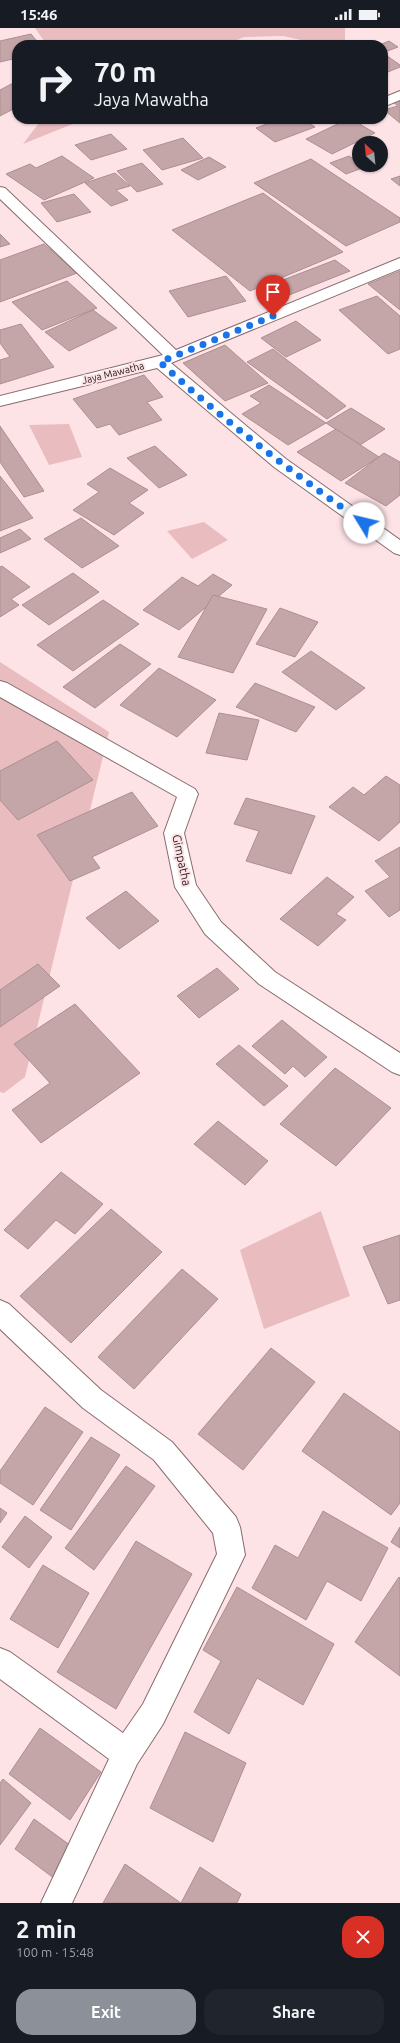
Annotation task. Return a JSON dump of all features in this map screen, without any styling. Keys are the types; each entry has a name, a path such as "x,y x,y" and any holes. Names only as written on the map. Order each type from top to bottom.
{"street":[{"path":"388,100 400,95"},
{"path":"0,191 167,359 189,388 280,464 400,549"},
{"name":"Jaya Mawatha","path":"0,401 167,359 400,263"},
{"name":"Gimpatha","path":"0,688 188,794 174,832 186,887 213,928 266,978 398,1060"},
{"path":"0,1312 36,1348 92,1399 163,1451 226,1527 231,1555 153,1714 127,1754 56,1903"},
{"path":"0,1662 127,1754"}],"shaded area":[{"path":"35,28 345,28 345,40 301,40 283,36 244,37 237,40 43,40"},
{"path":"38,124 73,124 23,144"},
{"path":"69,424 82,457 49,465 29,425"},
{"path":"204,522 228,540 192,559 167,531"},
{"path":"0,662 109,732 25,1077 4,1093 0,1092"},
{"path":"321,1211 350,1296 264,1329 240,1250"}],"building":[{"path":"31,34 36,40 12,40 12,59 0,62 0,41"},
{"path":"389,41 398,47 388,51"},
{"path":"388,57 400,65 400,67 388,72"},
{"path":"12,84 12,110 0,116 0,90"},
{"path":"400,99 400,123 388,113 388,109 398,106 393,102"},
{"path":"267,124 310,124 315,127 275,142 256,128"},
{"path":"338,124 360,124 375,133 369,136 352,136 352,144 332,154 306,139"},
{"path":"111,134 127,149 91,160 75,145"},
{"path":"183,138 203,158 162,170 143,150"},
{"path":"62,156 94,178 44,200 6,174 30,164 36,168"},
{"path":"349,156 352,158 352,172 346,174 330,163"},
{"path":"209,157 226,167 198,180 181,170"},
{"path":"311,159 400,218 400,222 346,246 254,183"},
{"path":"142,163 163,184 137,192 117,171"},
{"path":"115,173 130,186 116,190 128,200 111,206 85,183"},
{"path":"400,176 400,186 391,179"},
{"path":"263,193 343,252 250,291 172,230"},
{"path":"74,194 91,212 57,222 41,203"},
{"path":"0,234 10,244 0,247"},
{"path":"44,244 77,273 0,302 0,260"},
{"path":"335,260 350,271 289,295 275,283"},
{"path":"400,271 400,310 368,284"},
{"path":"226,276 246,301 188,317 169,291"},
{"path":"67,281 97,308 42,330 12,302"},
{"path":"377,296 400,316 400,349 388,354 339,310"},
{"path":"93,310 117,328 69,351 45,332"},
{"path":"296,321 321,340 286,357 261,338"},
{"path":"21,324 54,367 0,384 0,360 10,357 0,343 0,330"},
{"path":"225,345 268,383 225,401 183,363"},
{"path":"273,349 346,406 327,419 247,362"},
{"path":"144,375 163,397 147,402 162,420 119,435 110,424 97,428 73,399"},
{"path":"269,385 326,423 288,445 242,414 261,403 250,396"},
{"path":"351,408 385,429 360,445 326,423"},
{"path":"0,426 44,491 24,497 0,462"},
{"path":"336,429 379,457 341,481 297,452"},
{"path":"155,446 187,475 159,488 127,458"},
{"path":"384,453 400,462 400,495 386,506 345,483"},
{"path":"110,468 148,490 129,503 144,513 114,535 73,510 99,492 87,484"},
{"path":"0,476 33,518 0,531"},
{"path":"81,518 119,546 82,568 44,539"},
{"path":"20,529 31,539 0,553 0,538"},
{"path":"2,566 30,587 11,599 19,605 0,617 0,567"},
{"path":"73,573 99,592 49,625 22,605"},
{"path":"213,574 232,585 179,630 143,610 182,577 198,586"},
{"path":"213,595 267,609 233,673 178,657"},
{"path":"103,600 139,624 73,671 37,645"},
{"path":"280,608 318,622 295,657 256,644"},
{"path":"120,644 151,664 95,708 63,687"},
{"path":"311,651 365,688 336,710 282,672"},
{"path":"159,668 216,700 177,737 120,705"},
{"path":"255,683 315,707 296,732 236,707"},
{"path":"219,713 259,720 247,760 206,753"},
{"path":"57,741 93,780 18,820 0,800 0,771"},
{"path":"386,776 400,785 400,822 379,841 329,807 353,787 364,795"},
{"path":"132,792 158,826 92,857 100,868 70,881 37,835"},
{"path":"246,798 315,816 291,874 246,861 259,831 234,824"},
{"path":"400,847 400,910 389,917 365,891 390,877 375,861"},
{"path":"327,877 354,897 336,914 346,920 318,946 280,919"},
{"path":"126,891 159,921 119,949 86,918"},
{"path":"38,964 60,986 0,1027 0,990"},
{"path":"217,968 239,989 199,1018 177,996"},
{"path":"75,1004 140,1073 41,1143 12,1110 50,1083 14,1044"},
{"path":"282,1020 327,1057 305,1077 293,1066 285,1074 252,1046"},
{"path":"239,1045 288,1086 264,1106 216,1064"},
{"path":"335,1068 391,1108 336,1166 280,1124"},
{"path":"218,1121 268,1161 245,1185 194,1144"},
{"path":"61,1172 103,1204 75,1234 56,1220 28,1249 4,1230"},
{"path":"111,1209 162,1252 71,1343 20,1296"},
{"path":"400,1235 400,1300 388,1304 363,1247"},
{"path":"182,1269 218,1299 134,1389 98,1357"},
{"path":"271,1348 315,1382 243,1470 198,1434"},
{"path":"344,1393 400,1432 400,1503 391,1515 302,1451"},
{"path":"45,1407 83,1432 33,1505 0,1483 0,1471"},
{"path":"91,1437 120,1455 71,1530 40,1510"},
{"path":"126,1466 155,1486 94,1570 65,1548"},
{"path":"0,1508 7,1513 0,1523"},
{"path":"323,1511 388,1548 361,1601 327,1581 306,1620 252,1588 275,1545 298,1558"},
{"path":"25,1516 52,1537 29,1568 2,1547"},
{"path":"400,1527 400,1548 391,1542"},
{"path":"136,1541 192,1574 116,1709 57,1672"},
{"path":"43,1565 89,1593 58,1648 10,1619"},
{"path":"399,1577 400,1578 400,1676 355,1642"},
{"path":"237,1587 334,1644 303,1705 257,1678 229,1734 194,1712 221,1661 203,1650"},
{"path":"40,1728 101,1772 70,1820 9,1774"},
{"path":"185,1732 246,1763 213,1842 150,1808"},
{"path":"3,1779 31,1803 0,1845 0,1783"},
{"path":"34,1819 74,1848 55,1879 15,1849"},
{"path":"125,1864 181,1903 103,1903"},
{"path":"200,1867 241,1894 237,1903 181,1903"}],"route":[{"path":"273,316 160,362 280,464 364,523"}]}
